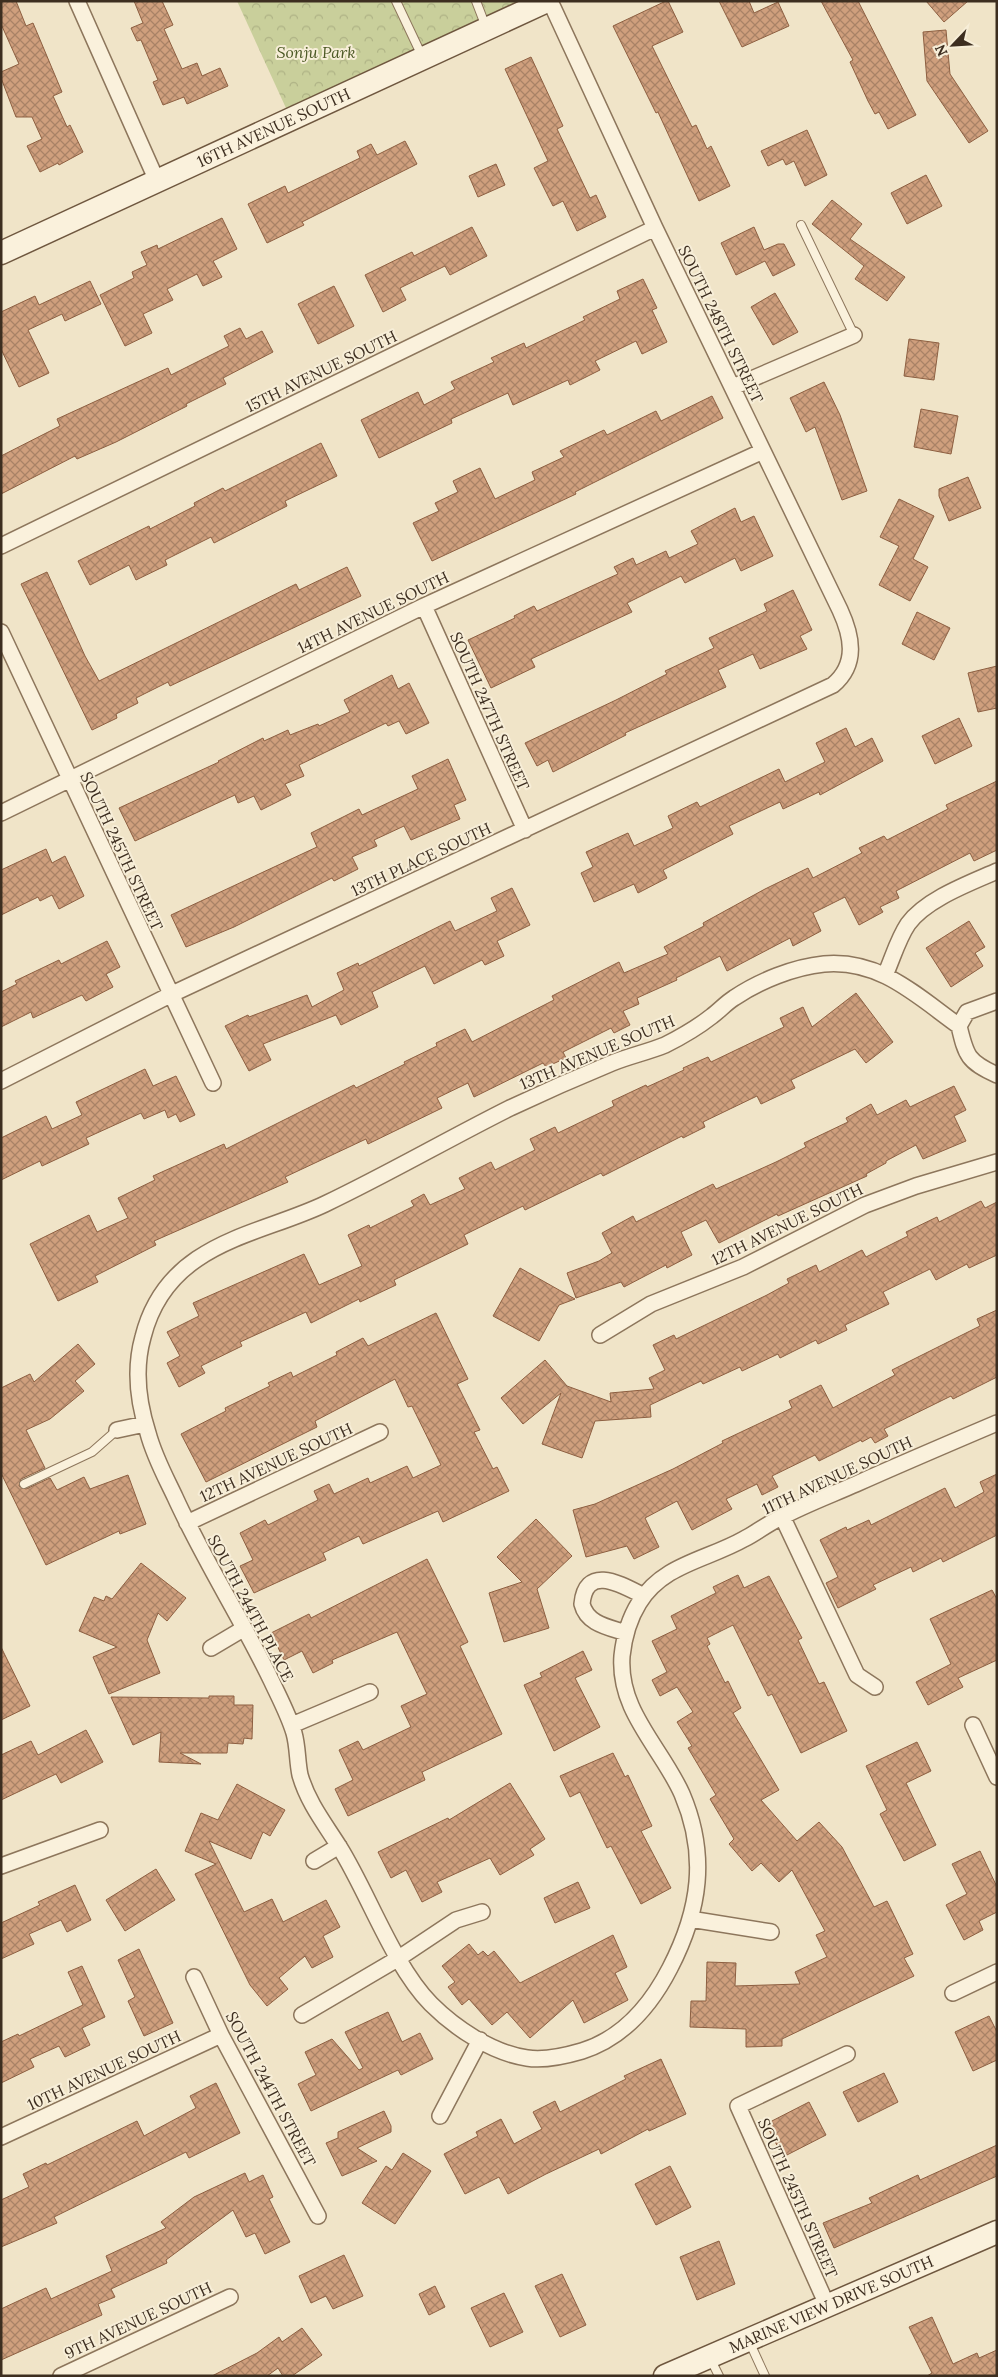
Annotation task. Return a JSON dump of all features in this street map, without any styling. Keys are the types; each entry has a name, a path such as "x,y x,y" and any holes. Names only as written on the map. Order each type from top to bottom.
{"main road":[{"name":"16TH AVENUE SOUTH","path":"1,253 548,1"},
{"name":"MARINE VIEW DRIVE SOUTH","path":"665,2376 714,2366 748,2339 997,2232"}],"street":[{"path":"77,1 157,181"},
{"name":"SOUTH 248TH STREET","path":"548,1 849,631 851,645 849,665"},
{"name":"15TH AVENUE SOUTH","path":"1,546 655,228"},
{"path":"733,387 854,335"},
{"name":"14TH AVENUE SOUTH","path":"1,813 424,606 762,450"},
{"name":"SOUTH 247TH STREET","path":"424,606 525,830"},
{"name":"SOUTH 245TH STREET","path":"1,632 213,1083"},
{"name":"13TH PLACE SOUTH","path":"1,1081 170,995 833,685 840,679 849,665"},
{"path":"997,871 948,894 919,914 903,933 886,973 959,1026 965,1050 976,1066 997,1075"},
{"name":"13TH AVENUE SOUTH","path":"184,1268 220,1245 286,1221 327,1203 511,1108 615,1062 663,1046 706,1022 734,998 775,978 798,969 820,964 850,963 886,973"},
{"path":"959,1026 967,1012 997,1001"},
{"name":"12TH AVENUE SOUTH","path":"600,1334 651,1304 749,1265 865,1206 916,1186 997,1162"},
{"name":"SOUTH 244TH PLACE","path":"184,1268 159,1297 150,1315 141,1344 138,1382 145,1424 156,1458 187,1523 268,1672 292,1724 300,1773 317,1815 339,1846 413,1984 453,2024 480,2040 527,2058 559,2057 591,2048 617,2034 637,2016 652,1998 678,1952 690,1920"},
{"name":"11TH AVENUE SOUTH","path":"690,1920 696,1904 697,1855 690,1814 680,1788 635,1716 626,1696 622,1662 626,1633 644,1596 661,1578 681,1565 730,1547 782,1516 997,1423"},
{"path":"117,1430 145,1424"},
{"name":"12TH AVENUE SOUTH","path":"187,1523 380,1432"},
{"path":"782,1516 857,1675 875,1687"},
{"path":"626,1633 594,1622 588,1618 582,1604 583,1596 591,1583 606,1579 644,1596"},
{"path":"211,1648 243,1629"},
{"path":"292,1724 370,1692"},
{"path":"972,1725 997,1777"},
{"path":"1,1866 100,1830"},
{"path":"314,1861 339,1846"},
{"path":"302,2015 399,1958 456,1920 482,1912"},
{"path":"690,1920 771,1932"},
{"path":"953,1993 997,1972"},
{"name":"SOUTH 244TH STREET","path":"194,1976 221,2035 318,2216"},
{"name":"10TH AVENUE SOUTH","path":"1,2137 221,2035"},
{"path":"440,2116 480,2040"},
{"name":"SOUTH 245TH STREET","path":"827,2304 738,2106 847,2054"},
{"name":"9TH AVENUE SOUTH","path":"61,2376 230,2296"}],"lane":[{"path":"396,1 423,58"},
{"path":"476,1 487,29"},
{"path":"801,226 854,335"},
{"path":"24,1484 92,1452 117,1430"},
{"path":"748,2339 765,2376"}],"green space":[{"name":"Sonju Park","path":"237,1 547,1 291,119"}],"building":[{"path":"1,1 16,1 26,26 33,23 62,92 53,96 67,127 70,125 83,152 59,165 58,163 40,172 27,146 42,139 32,117 16,117 1,78 1,72 19,64 1,24"},
{"path":"134,1 162,1 173,25 164,29 182,69 197,63 202,76 220,68 228,86 187,104 184,97 163,105 153,82 158,80 141,40 137,41 131,28 143,23"},
{"path":"668,1 683,32 652,46 692,127 696,125 707,149 711,146 730,186 699,201 658,112 656,113 613,26"},
{"path":"719,1 749,1 754,13 778,2 789,26 742,47"},
{"path":"821,1 858,1 916,115 888,129 879,112 875,114 850,62 853,60"},
{"path":"926,1 968,1 944,22"},
{"path":"946,30 950,74 988,131 969,143 927,81 923,32"},
{"path":"531,57 563,126 557,129 590,198 596,195 606,217 577,231 563,201 553,206 534,168 548,161 505,69"},
{"path":"807,130 827,175 805,186 794,161 786,165 783,159 768,166 761,151"},
{"path":"405,141 417,164 302,222 304,225 267,243 248,204 285,186 288,193 360,158 357,151 371,144 377,155"},
{"path":"496,164 505,185 478,197 469,176"},
{"path":"926,175 942,206 907,224 891,193"},
{"path":"832,200 862,224 850,239 905,277 887,301 855,279 864,266 812,224"},
{"path":"222,218 237,249 213,261 222,277 203,286 197,274 167,289 173,300 143,314 152,333 125,346 100,295 134,278 132,272 147,265 141,252 157,245 158,249"},
{"path":"472,227 487,256 450,275 445,266 400,288 406,300 383,312 365,275 412,252 414,256"},
{"path":"754,227 764,250 778,244 784,244 795,265 773,276 765,261 736,275 721,243"},
{"path":"643,279 657,308 652,310 667,342 642,354 636,341 595,361 600,370 570,385 568,380 513,405 508,393 451,419 452,423 379,458 361,420 418,392 424,405 455,389 451,382 494,362 491,358 524,343 526,348 585,320 583,317 620,299 617,291"},
{"path":"90,281 101,304 65,321 62,314 28,330 49,373 19,387 1,349 1,312 35,296 39,305"},
{"path":"334,286 354,326 318,344 298,304"},
{"path":"775,293 798,332 773,345 751,307"},
{"path":"240,328 246,339 262,331 273,352 223,378 226,384 186,404 187,406 116,442 77,459 75,456 1,494 1,456 60,426 57,419 168,368 171,375 229,346 224,336"},
{"path":"909,339 939,343 934,380 904,376"},
{"path":"824,382 840,415 867,491 842,500 815,427 806,432 790,398"},
{"path":"712,396 723,418 575,492 576,494 432,561 413,523 439,511 435,503 458,492 453,481 480,468 495,499 535,480 532,472 564,457 560,451 604,430 607,435 656,411 661,421"},
{"path":"921,409 958,416 951,454 914,447"},
{"path":"321,443 337,476 285,501 287,506 214,543 211,537 165,560 167,565 136,580 129,565 90,585 78,561 149,526 150,529 195,506 194,503 223,488 225,491"},
{"path":"968,477 981,508 949,521 939,496 939,489"},
{"path":"899,499 934,516 913,559 928,567 910,601 879,585 899,546 880,537"},
{"path":"735,508 741,522 754,516 773,556 741,571 735,558 685,583 681,576 627,603 632,612 531,659 535,667 491,688 468,640 515,618 514,616 534,606 537,611 618,574 614,567 633,558 636,565 666,551 669,558 698,544 691,531"},
{"path":"347,567 361,596 170,686 168,682 136,698 138,703 116,714 117,718 92,730 21,584 47,572 85,656 99,681 296,584 299,590"},
{"path":"793,590 812,630 800,636 807,649 760,669 753,654 718,670 726,687 625,733 626,735 553,772 548,760 537,766 525,743 616,700 667,674 665,671 714,648 709,638 767,611 764,604"},
{"path":"917,612 950,628 934,660 902,644"},
{"path":"997,666 997,708 978,712 968,673"},
{"path":"392,675 398,689 409,683 429,723 406,734 399,721 388,726 386,723 299,765 304,776 285,784 291,795 261,810 254,796 238,803 235,795 135,841 119,808 219,762 263,738 264,741 288,730 290,735 318,724 319,726 350,712 344,700"},
{"path":"959,718 972,746 935,764 922,736"},
{"path":"846,728 855,747 872,738 883,761 820,795 819,792 783,809 780,802 729,826 733,834 663,870 667,878 638,893 634,884 594,902 581,873 593,867 586,852 628,833 634,846 673,828 668,816 697,802 700,807 779,769 785,782 825,762 816,743"},
{"path":"448,759 466,800 454,805 460,819 411,840 404,826 374,840 377,846 352,857 358,869 334,881 332,878 234,927 186,947 171,915 317,847 311,833 359,809 362,815 418,789 412,776"},
{"path":"997,781 997,850 974,861 970,853 896,891 899,898 880,907 883,912 859,925 845,897 813,913 821,931 793,946 790,938 727,971 720,956 676,978 677,980 637,998 639,1004 623,1011 630,1025 614,1033 611,1028 563,1052 566,1058 546,1067 543,1063 474,1097 468,1083 437,1098 442,1108 368,1144 366,1139 285,1177 288,1182 154,1241 156,1245 95,1276 98,1282 58,1301 30,1244 89,1215 97,1232 128,1218 118,1198 155,1180 153,1176 224,1144 226,1149 354,1085 356,1088 405,1064 404,1062 437,1046 436,1043 465,1029 472,1042 554,1000 552,996 619,962 624,973 668,954 664,947 704,926 703,923 765,889 808,868 813,878 862,853 859,848 884,836 887,840 948,809 946,805"},
{"path":"46,849 52,863 65,856 84,896 59,909 52,895 40,901 38,897 1,915 1,870"},
{"path":"512,888 530,925 497,941 504,956 485,965 482,960 434,984 425,966 372,992 378,1007 341,1025 336,1015 263,1044 271,1060 249,1071 225,1026 248,1015 249,1017 307,995 312,1007 344,990 337,973 358,963 359,966 450,921 455,931 497,911 491,898"},
{"path":"969,921 985,947 975,953 983,966 951,987 926,948"},
{"path":"107,941 120,967 106,974 113,987 86,1001 82,995 33,1018 31,1012 1,1027 1,992 17,984 15,981 59,960 61,964"},
{"path":"856,993 893,1042 866,1063 855,1049 791,1080 795,1088 761,1104 757,1096 703,1122 705,1127 683,1138 682,1136 603,1176 601,1173 525,1210 523,1206 464,1235 468,1244 394,1280 396,1285 360,1302 359,1299 311,1323 306,1312 240,1342 242,1346 201,1366 205,1373 179,1387 167,1363 180,1356 167,1332 199,1316 193,1303 304,1254 319,1285 362,1266 348,1235 369,1225 370,1228 414,1206 411,1201 424,1194 430,1205 465,1189 459,1178 491,1162 495,1170 535,1150 530,1139 555,1127 558,1133 614,1106 612,1101 646,1085 647,1087 708,1057 711,1062 784,1027 780,1018 803,1007 812,1027"},
{"path":"145,1069 153,1086 176,1076 195,1115 180,1122 176,1114 168,1118 165,1110 144,1119 141,1113 86,1138 89,1144 42,1166 40,1161 1,1180 1,1138 46,1116 52,1129 82,1115 76,1102"},
{"path":"954,1086 966,1110 954,1116 966,1141 923,1159 916,1145 886,1161 886,1163 866,1174 867,1176 778,1216 777,1214 719,1243 706,1220 681,1232 692,1255 667,1268 666,1265 624,1287 621,1282 576,1298 567,1273 599,1261 612,1253 602,1233 633,1216 636,1222 713,1184 716,1189 776,1162 806,1147 804,1143 848,1122 846,1118 871,1104 877,1115 906,1100 910,1107"},
{"path":"981,1201 985,1208 997,1202 997,1255 969,1268 967,1264 936,1280 930,1269 883,1292 889,1304 845,1325 847,1330 818,1344 816,1340 780,1358 778,1354 742,1371 740,1367 703,1384 701,1381 650,1405 651,1417 595,1421 582,1458 542,1444 561,1393 523,1424 501,1398 545,1360 567,1386 611,1402 610,1393 654,1389 649,1378 665,1370 653,1345 674,1335 676,1339 767,1295 789,1283 787,1279 816,1265 819,1272 862,1250 866,1257 908,1236 906,1232 937,1217 939,1222"},
{"path":"520,1268 575,1299 559,1305 539,1341 493,1316"},
{"path":"997,1310 997,1377 953,1399 951,1396 884,1429 888,1436 875,1443 871,1437 862,1442 861,1440 819,1461 815,1455 772,1476 778,1487 762,1495 757,1484 726,1499 732,1509 692,1530 677,1501 645,1518 659,1547 634,1559 627,1546 586,1557 573,1510 595,1504 673,1469 723,1443 722,1441 792,1408 789,1401 821,1385 833,1408 895,1375 892,1370 980,1326 977,1319"},
{"path":"436,1313 468,1379 457,1384 480,1430 474,1432 493,1469 497,1467 509,1491 443,1522 438,1511 363,1544 359,1536 323,1553 326,1560 254,1593 240,1566 253,1560 240,1533 265,1520 268,1525 318,1500 314,1491 329,1484 334,1494 368,1478 370,1483 407,1466 413,1478 441,1465 412,1406 408,1407 395,1379 315,1421 317,1427 206,1482 181,1434 226,1411 225,1408 270,1386 268,1383 291,1372 293,1377 337,1355 336,1352 363,1338 368,1346"},
{"path":"78,1344 95,1364 75,1381 84,1391 50,1419 26,1430 45,1468 21,1479 19,1486 26,1489 50,1478 57,1490 84,1477 90,1489 128,1475 146,1524 120,1534 119,1531 46,1565 1,1473 1,1388 30,1374 34,1382"},
{"path":"997,1474 997,1535 943,1562 941,1558 913,1572 911,1567 873,1585 876,1589 838,1608 826,1583 838,1577 820,1540 846,1527 847,1530 869,1520 871,1525 945,1488 955,1508 984,1492 980,1482"},
{"path":"536,1519 572,1556 537,1589 549,1628 504,1642 489,1593 522,1582 497,1557"},
{"path":"427,1559 468,1642 460,1646 502,1734 422,1772 425,1780 348,1816 335,1789 353,1780 339,1750 358,1741 363,1750 411,1727 401,1706 427,1694 397,1632 332,1660 333,1663 313,1673 302,1651 284,1660 271,1633 309,1614 311,1618"},
{"path":"141,1563 186,1598 167,1621 158,1613 147,1640 160,1673 109,1694 93,1657 117,1647 79,1631 94,1597 104,1601 106,1596 112,1599"},
{"path":"738,1575 744,1588 769,1576 802,1638 798,1640 819,1684 824,1682 847,1731 801,1753 772,1694 768,1696 733,1625 707,1638 710,1644 707,1646 725,1683 728,1681 741,1708 733,1713 779,1790 761,1800 797,1841 819,1822 842,1847 874,1907 887,1901 913,1954 904,1958 914,1976 782,2039 782,2046 746,2047 746,2029 690,2027 691,2001 706,2001 707,1962 736,1963 735,1986 800,1984 795,1972 827,1957 816,1935 825,1931 792,1870 779,1882 761,1863 752,1871 729,1844 734,1839 710,1799 716,1795 688,1748 692,1746 677,1722 693,1712 677,1687 660,1696 652,1680 667,1672 652,1641 677,1629 671,1616 716,1593 713,1587"},
{"path":"992,1590 997,1599 997,1660 958,1678 963,1687 928,1705 916,1682 951,1664 930,1619"},
{"path":"1,1647 30,1706 1,1720"},
{"path":"583,1651 592,1670 575,1678 600,1727 554,1751 524,1685 542,1677 540,1673"},
{"path":"209,1696 234,1696 234,1705 253,1705 252,1739 244,1738 243,1744 228,1743 227,1753 180,1753 201,1764 159,1762 161,1732 133,1745 111,1697 209,1698"},
{"path":"86,1730 103,1762 61,1783 56,1774 1,1800 1,1755 31,1741 38,1755"},
{"path":"917,1742 931,1771 906,1783 936,1845 904,1861 880,1814 887,1810 866,1766"},
{"path":"613,1753 625,1777 628,1775 652,1826 641,1831 671,1888 641,1904 611,1846 607,1848 580,1792 570,1797 560,1776"},
{"path":"510,1783 545,1839 530,1849 534,1855 500,1875 490,1858 437,1882 442,1892 422,1902 406,1870 391,1878 378,1852 448,1818 449,1820"},
{"path":"237,1784 285,1810 270,1836 263,1832 251,1859 209,1841 244,1912 272,1899 283,1922 326,1900 340,1927 323,1936 333,1957 312,1968 305,1956 279,1978 288,1989 267,2006 250,1985 195,1874 216,1864 185,1851 201,1813 218,1820"},
{"path":"980,1851 997,1887 997,1912 979,1921 983,1930 964,1940 946,1905 967,1894 952,1864"},
{"path":"156,1869 175,1900 125,1931 106,1900"},
{"path":"578,1882 590,1908 555,1923 544,1898"},
{"path":"75,1885 91,1920 67,1932 61,1920 29,1934 34,1944 1,1959 1,1923 40,1905 38,1902"},
{"path":"613,1935 627,1967 615,1973 628,2000 584,2023 573,2000 530,2038 507,2012 492,2025 469,1999 462,2005 448,1987 455,1982 442,1966 469,1944 478,1955 483,1951 488,1956 494,1951 520,1983"},
{"path":"139,1949 173,2023 144,2036 128,2001 135,1997 118,1960"},
{"path":"82,1966 105,2017 82,2028 90,2045 65,2057 59,2046 30,2059 34,2067 1,2083 1,2042 18,2034 19,2036 83,2005 68,1972"},
{"path":"388,2012 402,2042 420,2033 433,2059 401,2075 398,2070 311,2111 298,2084 316,2075 305,2052 332,2039 359,2070 363,2068 345,2032"},
{"path":"989,2016 997,2032 997,2060 973,2071 955,2032"},
{"path":"661,2059 686,2114 649,2131 648,2129 601,2154 599,2149 508,2194 499,2177 465,2194 444,2154 478,2136 476,2132 501,2119 514,2144 542,2129 533,2112 555,2101 560,2112 626,2079 624,2076"},
{"path":"884,2073 898,2102 858,2122 843,2092"},
{"path":"216,2083 240,2133 189,2158 186,2152 54,2217 57,2223 1,2247 1,2200 29,2187 23,2174 46,2163 47,2165 137,2121 144,2136 196,2108 190,2096"},
{"path":"809,2102 826,2135 783,2157 766,2124"},
{"path":"384,2111 391,2126 391,2132 357,2148 377,2161 342,2176 326,2143 338,2138 338,2132"},
{"path":"997,2145 997,2176 834,2248 823,2223 872,2203 869,2198 918,2175 920,2180"},
{"path":"403,2153 431,2171 395,2224 362,2203 386,2166 392,2170"},
{"path":"670,2166 691,2207 656,2225 635,2184"},
{"path":"245,2173 249,2182 263,2175 273,2197 269,2199 290,2242 265,2254 255,2233 246,2237 233,2210 166,2260 167,2263 111,2289 115,2297 98,2304 102,2315 1,2360 1,2309 46,2288 51,2299 112,2271 106,2256 166,2228 161,2222 194,2197"},
{"path":"719,2241 735,2284 697,2300 680,2257"},
{"path":"344,2255 363,2296 333,2309 326,2296 311,2303 299,2276"},
{"path":"562,2274 586,2325 560,2337 535,2286"},
{"path":"435,2286 445,2307 429,2315 419,2294"},
{"path":"504,2293 523,2332 490,2347 471,2308"},
{"path":"932,2317 953,2364 977,2353 979,2358 997,2350 997,2376 927,2376 932,2373 909,2327"},
{"path":"302,2328 322,2355 292,2376 283,2376 278,2368 267,2376 212,2376 257,2353 279,2337 282,2342"}]}
